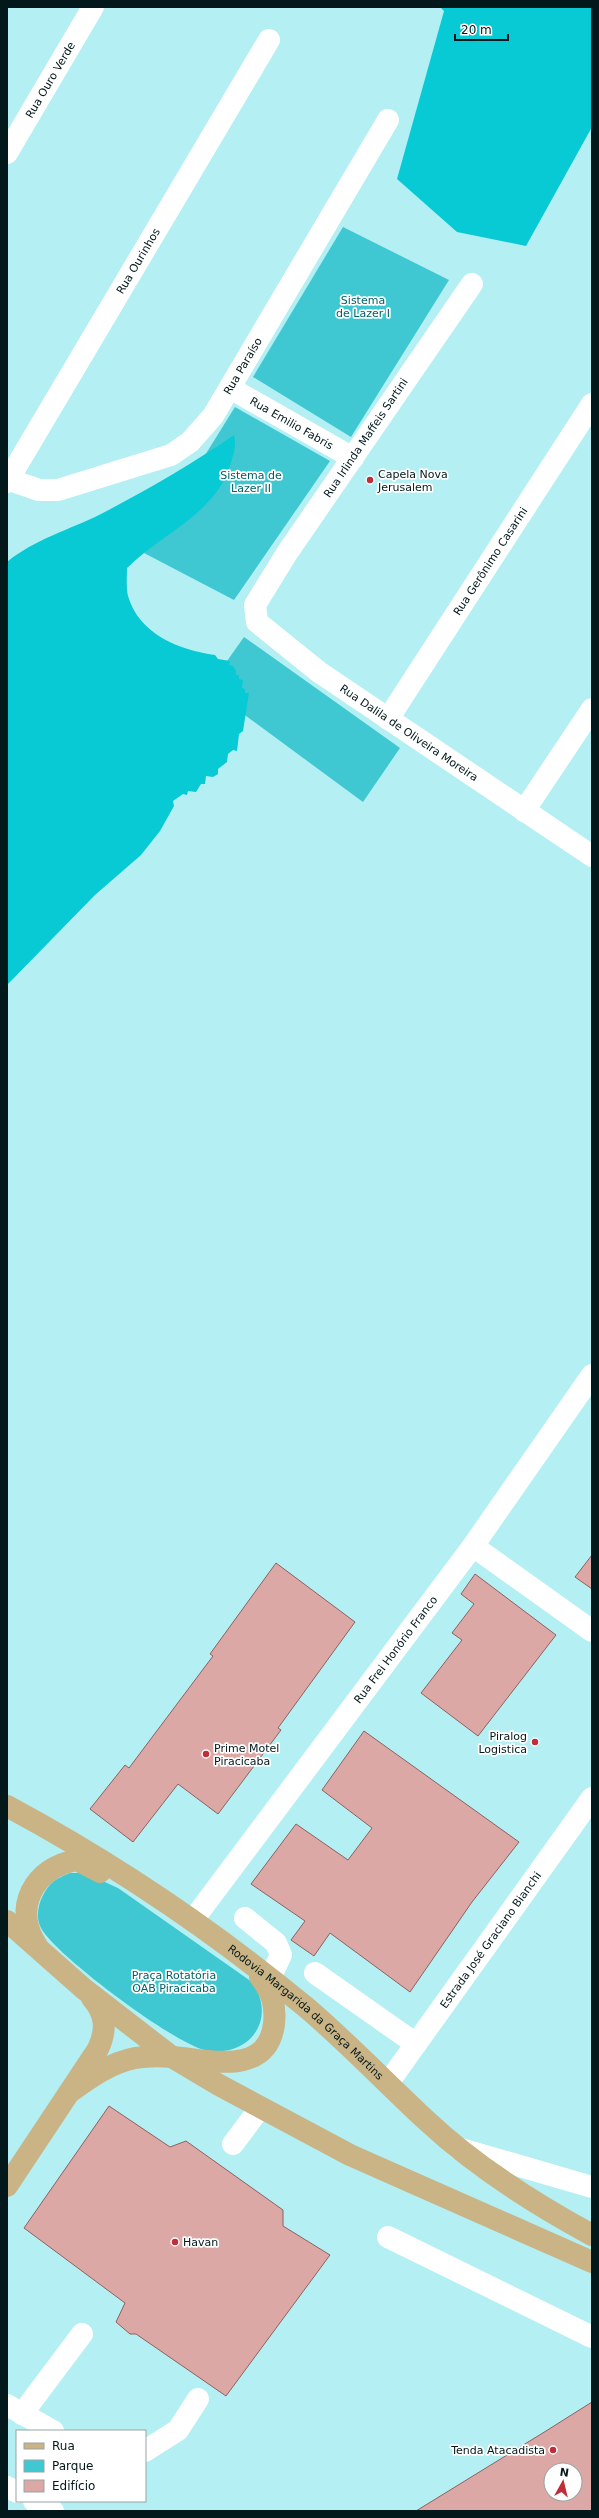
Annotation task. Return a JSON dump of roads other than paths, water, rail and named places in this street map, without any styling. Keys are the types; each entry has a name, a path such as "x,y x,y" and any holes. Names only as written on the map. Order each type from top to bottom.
{"main road":[{"name":"Rodovia Margarida da Graça Martins","path":"7,1806 73,1842 193,1920 307,2009 458,2148 502,2182 547,2211 592,2235"},
{"path":"40,1952 28,1925 28,1901 34,1887 51,1868 77,1860 120,1883 144,1889"},
{"path":"7,1921 40,1952 84,1989 172,2057 260,2108 350,2155 592,2262"},
{"path":"70,2092 95,2074 116,2063 136,2058 172,2057 207,2062 230,2063 246,2060 259,2052 268,2042 273,2028 275,2012 272,1994 244,1960"},
{"path":"7,2186 90,2064 104,2036 104,2023 100,2008 84,1989"}],"street":[{"name":"Rua Ouro Verde","path":"7,154 93,7"},
{"name":"Rua Ourinhos","path":"8,480 269,40"},
{"name":"Rua Paraíso","path":"8,480 40,490 58,490 171,454 190,442 213,416 388,120"},
{"name":"Rua Irlinda Maffeis Sartini","path":"262,593 472,284"},
{"name":"Rua Emilio Fabris","path":"230,388 353,458"},
{"name":"Rua Gerônimo Casarini","path":"388,719 592,404"},
{"name":"Rua Dalila de Oliveira Moreira","path":"262,593 255,606 257,622 319,672 592,856"},
{"path":"524,810 592,710"},
{"name":"Rua Frei Honório Franco","path":"193,1920 473,1546 592,1375"},
{"path":"473,1546 592,1631"},
{"name":"Estrada José Graciano Bianchi","path":"388,2083 592,1798"},
{"path":"245,1918 276,1943 281,1955 269,1980"},
{"path":"315,1973 416,2044"},
{"path":"233,2144 260,2108"},
{"path":"458,2148 591,2184"},
{"path":"388,2237 592,2337"},
{"path":"51,2430 14,2410 82,2334"},
{"path":"146,2450 178,2430 198,2399"},
{"path":"7,2487 16,2492"},
{"path":"36,2502 53,2511"}],"place":[{"name":"Capela Nova Jerusalem","path":"370,480"},
{"name":"Piralog Logistica","path":"535,1742"},
{"name":"Prime Motel Piracicaba","path":"206,1754"},
{"name":"Havan","path":"175,2242"},
{"name":"Tenda Atacadista","path":"553,2450"}],"park label":[{"name":"Sistema de Lazer I","path":"363,306"},
{"name":"Sistema de Lazer II","path":"251,481"},
{"name":"Praça Rotatória OAB Piracicaba","path":"174,1981"}]}
